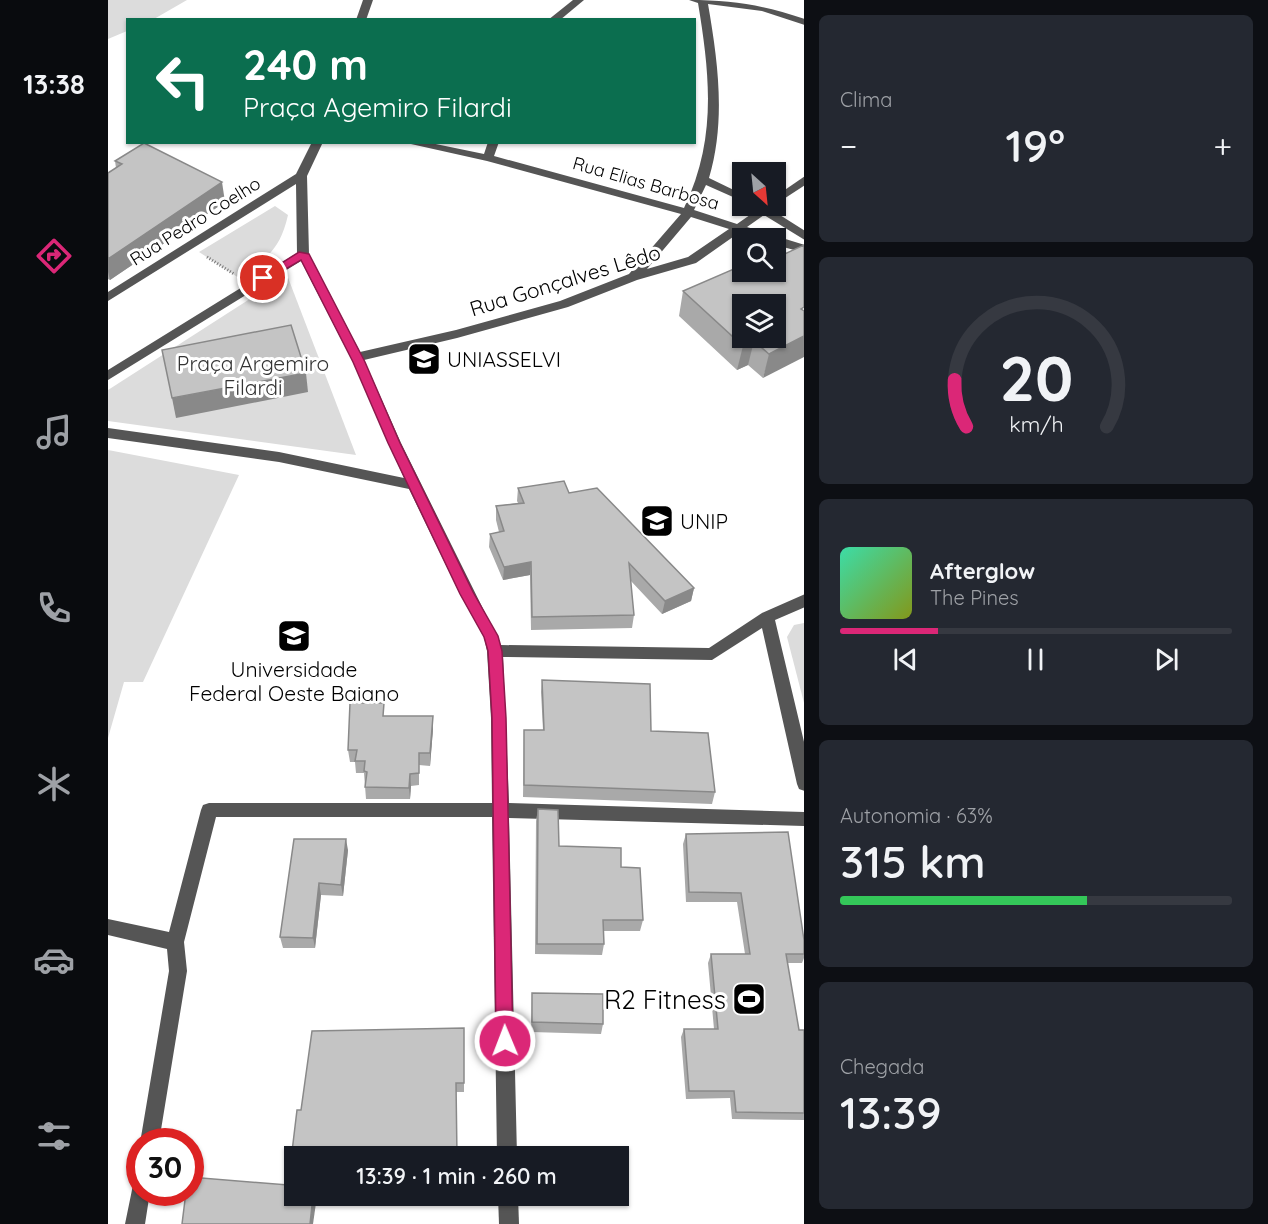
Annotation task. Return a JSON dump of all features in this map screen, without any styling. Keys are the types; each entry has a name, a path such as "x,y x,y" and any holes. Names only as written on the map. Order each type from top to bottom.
{"street":[{"path":"362,18 368,0"},
{"path":"556,18 579,0"},
{"path":"633,277 688,212 704,180 712,140 715,91 699,1 763,8 804,22"},
{"path":"317,144 301,176 303,254 357,357 467,594 491,636 495,651 507,1146"},
{"name":"Rua Elias Barbosa","path":"416,144 488,158 688,212 732,228"},
{"path":"488,158 493,144"},
{"name":"Rua Pedro Coelho","path":"108,297 301,176"},
{"name":"Rua Gonçalves Lêdo","path":"786,192 804,179"},
{"path":"704,180 732,193"},
{"name":"Rua Gonçalves Lêdo","path":"736,228 752,216"},
{"path":"780,216 804,237"},
{"name":"Rua Gonçalves Lêdo","path":"357,357 457,334 564,304 633,277 692,260 732,231"},
{"path":"786,243 804,249"},
{"path":"108,376 303,254"},
{"path":"108,434 279,457 415,485"},
{"path":"495,651 712,654 767,617 804,600"},
{"path":"767,617 804,784"},
{"path":"151,1128 178,971 175,942 209,810 500,810 804,819"},
{"path":"108,927 175,942"},
{"path":"135,1224 138,1206"},
{"path":"508,1206 508,1224"}],"path":[{"path":"189,246 252,285"}],"green space":[{"path":"108,0 187,0 156,18 126,18 126,31 108,39"},
{"path":"275,206 288,215 281,237 265,259 239,278 199,252"},
{"name":"Praça Argemiro Filardi","path":"287,275 356,455 108,421 108,390"},
{"path":"108,450 239,475 143,682 124,682 108,738"},
{"path":"804,623 804,703 787,637 794,625"}],"building":[{"path":"146,144 222,182 108,259 108,173 122,164 115,161"},
{"path":"804,245 804,307 801,309 804,311 804,336 786,345 786,294 732,294 732,336 683,291 732,270 732,282 786,282 786,253"},
{"path":"291,325 306,373 172,398 162,350"},
{"path":"762,348 781,348 769,354"},
{"path":"564,481 569,493 597,488 694,588 665,601 629,563 634,615 532,617 531,562 504,567 490,534 504,531 496,506 524,503 518,488"},
{"path":"542,680 650,684 651,731 708,733 715,792 524,785 524,730 544,730"},
{"path":"350,703 384,703 383,716 433,716 430,753 419,753 419,773 410,774 409,788 365,787 367,772 364,771 365,761 355,761 357,750 348,750"},
{"path":"538,809 558,810 559,846 621,848 621,867 640,868 643,920 603,920 604,944 537,944"},
{"path":"788,832 804,940 804,954 786,954 799,1030 804,1030 804,1113 736,1112 734,1091 689,1091 684,1029 718,1029 711,954 750,954 741,893 689,892 686,834"},
{"path":"294,839 346,839 341,885 319,883 313,938 280,937"},
{"path":"532,993 603,994 603,1024 532,1022"},
{"path":"464,1028 464,1083 456,1083 457,1146 293,1146 297,1110 301,1110 312,1031"},
{"path":"204,1178 284,1185 284,1206 312,1206 310,1224 182,1224 184,1206 204,1206"}],"place":[{"name":"UNIASSELVI","path":"424,359"},
{"name":"UNIP","path":"657,521"},
{"name":"Universidade Federal Oeste Baiano","path":"294,636"},
{"name":"R2 Fitness","path":"749,999"}],"route":[{"path":"263,278 303,254 359,362 394,443 467,594 491,636 495,651 499,718 505,1041"}]}
